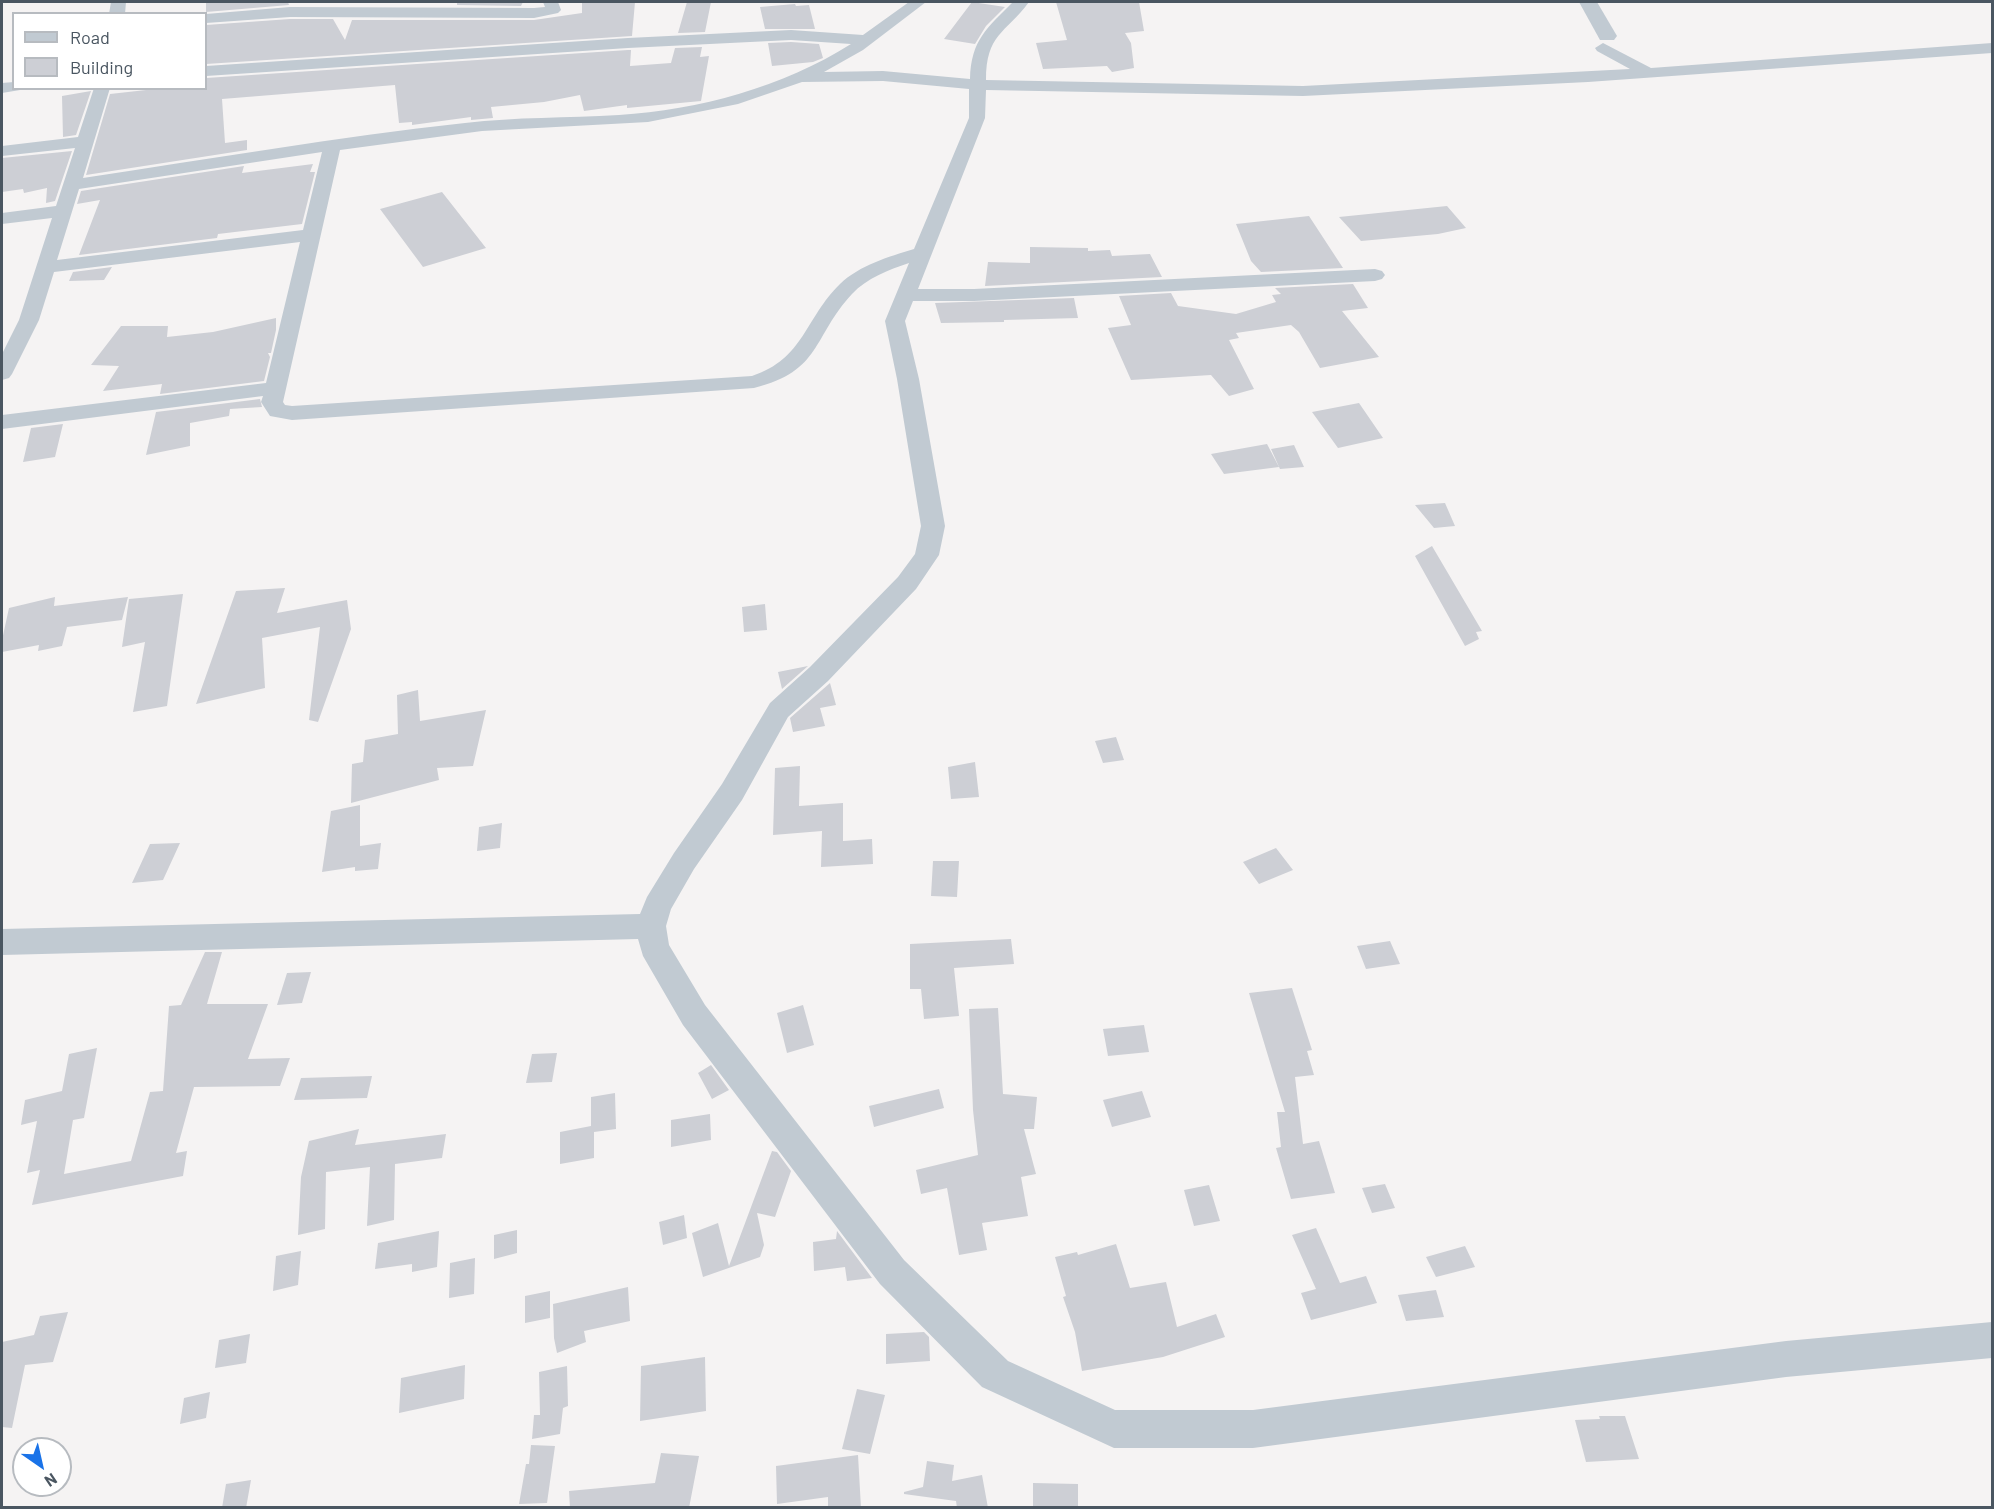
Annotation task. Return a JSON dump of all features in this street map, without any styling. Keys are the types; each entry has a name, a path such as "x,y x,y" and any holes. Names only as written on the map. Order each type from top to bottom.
{"street":[{"path":"207,20 290,12 534,14 553,10 551,2"},
{"path":"73,185 332,145 478,126 623,120 673,113 751,95 800,77 839,58 918,2"},
{"path":"1021,2 987,37 978,64 977,118 895,321 908,379 933,526 927,555 907,583 819,674 779,710 732,792 684,861 657,906 651,926 654,947 694,1014 892,1272 995,1374 1114,1429 1253,1430 1786,1359 1992,1340"},
{"path":"1569,2 1588,35 1605,42 1650,73"},
{"path":"1588,2 1605,42"},
{"path":"207,71 628,43 791,35 865,39"},
{"path":"800,77 883,76 978,85 1303,91 1650,73 1992,48"},
{"path":"4,366 29,320 101,90"},
{"path":"2,151 86,141"},
{"path":"332,145 272,402 278,411 292,413 754,382 770,377 793,364 844,291 862,276 893,261 923,253"},
{"path":"2,218 64,211"},
{"path":"46,267 311,235"},
{"path":"906,295 974,295 1375,275"},
{"path":"2,422 275,388"},
{"path":"2,942 651,926"}],"building":[{"path":"206,2 288,2 289,5 206,12"},
{"path":"457,2 523,2 521,6 457,5"},
{"path":"582,2 635,2 632,36 207,64 207,25 290,19 333,19 345,40 352,20 534,20 582,13"},
{"path":"687,2 711,2 705,32 678,33"},
{"path":"972,2 1005,7 986,26 975,44 944,39"},
{"path":"1056,2 1139,2 1144,31 1125,33 1131,43 1134,68 1112,72 1107,66 1043,69 1036,43 1067,40"},
{"path":"795,4 796,6 809,5 815,29 765,29 760,7"},
{"path":"768,43 819,44 823,58 813,62 772,66"},
{"path":"702,47 700,57 709,56 701,101 627,108 627,105 584,111 580,95 544,102 491,107 493,118 471,120 471,117 412,125 412,122 399,123 395,85 222,99 225,143 247,140 247,150 86,175 110,94 146,90 207,90 207,78 628,50 631,50 630,66 671,63 675,48"},
{"path":"91,91 76,135 63,137 62,96"},
{"path":"72,151 55,201 46,203 47,188 24,193 23,189 2,192 2,158"},
{"path":"313,164 310,172 315,172 302,224 218,234 217,238 79,255 100,200 77,204 81,191 244,166 242,173"},
{"path":"442,192 486,248 423,267 380,209"},
{"path":"1447,206 1466,228 1438,234 1361,241 1339,217"},
{"path":"1309,216 1343,268 1261,272 1251,261 1236,224"},
{"path":"1030,247 1088,248 1088,251 1110,250 1112,256 1150,254 1162,277 985,286 988,262 1030,263"},
{"path":"112,267 104,280 69,281 73,272"},
{"path":"1353,284 1368,308 1342,311 1379,357 1320,368 1299,332 1291,325 1236,333 1239,338 1229,340 1254,389 1229,396 1211,375 1131,380 1108,328 1131,325 1119,296 1171,293 1178,306 1236,314 1276,302 1272,295 1281,294 1275,288"},
{"path":"1074,298 1078,318 1004,320 1004,322 941,323 935,303"},
{"path":"276,318 276,330 271,353 268,353 270,357 264,381 160,394 162,384 103,391 119,366 91,365 121,326 168,326 167,337 213,332"},
{"path":"260,399 262,407 230,409 229,416 190,423 190,446 146,455 156,412"},
{"path":"1359,403 1383,438 1338,448 1312,412"},
{"path":"63,424 55,457 23,462 31,428"},
{"path":"1267,444 1279,467 1224,474 1211,454"},
{"path":"1294,445 1304,467 1280,469 1271,449"},
{"path":"1445,503 1455,526 1434,528 1415,505"},
{"path":"1432,546 1482,631 1476,632 1479,639 1465,646 1415,556"},
{"path":"285,588 277,613 347,600 351,629 318,722 309,720 320,627 262,638 265,688 196,704 236,591"},
{"path":"183,594 167,706 133,712 145,642 122,647 129,599"},
{"path":"55,597 54,606 128,597 122,620 67,627 62,646 38,651 39,645 2,652 2,640 9,608"},
{"path":"765,604 767,630 744,632 742,607"},
{"path":"808,666 782,689 778,672"},
{"path":"830,683 836,705 820,708 825,726 793,732 790,718"},
{"path":"418,690 420,721 486,710 473,766 437,768 439,780 351,803 352,764 363,762 365,740 398,734 397,695"},
{"path":"1116,737 1124,760 1103,763 1095,741"},
{"path":"975,762 979,797 951,799 948,767"},
{"path":"800,766 799,806 843,803 843,841 872,839 873,864 821,867 822,831 773,835 775,768"},
{"path":"360,805 360,846 381,843 378,869 355,871 355,867 322,872 331,811"},
{"path":"502,823 500,848 477,851 479,827"},
{"path":"180,843 163,880 132,883 150,844"},
{"path":"1276,848 1293,870 1259,884 1243,862"},
{"path":"933,861 959,861 957,897 931,896"},
{"path":"1011,939 1014,964 954,968 959,1016 924,1019 921,989 910,989 910,944"},
{"path":"1390,941 1400,964 1366,969 1357,946"},
{"path":"205,952 222,952 207,1004 268,1004 248,1059 290,1058 280,1086 194,1087 176,1153 187,1151 183,1176 32,1205 40,1170 27,1173 37,1121 21,1125 25,1100 62,1091 69,1054 97,1048 84,1118 73,1120 64,1174 131,1161 150,1092 163,1091 169,1006 181,1005"},
{"path":"311,972 302,1003 277,1005 287,973"},
{"path":"1292,988 1312,1050 1307,1051 1314,1075 1295,1077 1303,1144 1319,1141 1335,1193 1291,1199 1276,1148 1281,1147 1277,1112 1285,1112 1249,993"},
{"path":"803,1005 814,1045 787,1053 777,1013"},
{"path":"998,1008 1003,1094 1037,1097 1034,1129 1024,1129 1036,1174 1021,1177 1028,1216 982,1223 987,1250 959,1255 947,1188 921,1194 916,1170 978,1155 973,1110 969,1009"},
{"path":"1144,1025 1149,1052 1108,1056 1103,1029"},
{"path":"557,1053 552,1082 526,1083 532,1054"},
{"path":"711,1065 729,1090 712,1099 698,1073"},
{"path":"372,1076 367,1098 294,1100 301,1078"},
{"path":"939,1089 944,1108 874,1127 869,1106"},
{"path":"1142,1091 1151,1117 1112,1127 1103,1100"},
{"path":"615,1093 616,1129 594,1132 594,1158 560,1164 560,1132 591,1126 591,1097"},
{"path":"710,1114 711,1140 671,1147 671,1120"},
{"path":"359,1129 355,1145 446,1134 442,1158 395,1164 394,1220 367,1226 370,1167 326,1172 325,1229 298,1235 301,1177 309,1141"},
{"path":"772,1151 777,1152 791,1171 775,1217 757,1213 764,1245 760,1257 703,1277 692,1233 718,1223 729,1266"},
{"path":"1385,1184 1395,1208 1372,1213 1362,1188"},
{"path":"1209,1185 1220,1221 1194,1226 1184,1190"},
{"path":"684,1215 687,1238 663,1245 659,1222"},
{"path":"1316,1228 1340,1283 1366,1276 1377,1303 1311,1320 1301,1293 1316,1289 1292,1235"},
{"path":"517,1230 517,1253 494,1259 494,1235"},
{"path":"439,1231 437,1267 412,1272 412,1264 375,1269 378,1243"},
{"path":"837,1231 872,1278 847,1281 845,1267 814,1271 813,1242 836,1239"},
{"path":"1116,1244 1130,1288 1166,1282 1177,1327 1216,1314 1225,1337 1163,1357 1082,1371 1075,1332 1063,1297 1066,1296 1055,1257 1077,1252 1078,1255"},
{"path":"1465,1246 1475,1267 1436,1277 1426,1257"},
{"path":"301,1251 298,1285 273,1291 276,1256"},
{"path":"475,1258 474,1294 449,1298 450,1263"},
{"path":"628,1287 630,1321 584,1331 586,1342 557,1353 553,1304"},
{"path":"1436,1290 1444,1317 1406,1321 1398,1295"},
{"path":"550,1291 550,1318 525,1323 525,1296"},
{"path":"68,1312 53,1362 25,1365 12,1428 2,1427 2,1342 34,1335 40,1316"},
{"path":"924,1332 929,1337 930,1361 886,1364 886,1334"},
{"path":"250,1334 246,1363 215,1368 219,1340"},
{"path":"705,1357 706,1411 640,1421 641,1366"},
{"path":"465,1365 464,1399 399,1413 401,1378"},
{"path":"567,1366 568,1406 563,1408 560,1434 532,1439 534,1415 540,1415 539,1372"},
{"path":"857,1389 885,1395 870,1454 842,1449"},
{"path":"210,1392 206,1418 180,1424 184,1398"},
{"path":"1599,1416 1625,1416 1639,1459 1586,1462 1575,1420 1600,1419"},
{"path":"531,1445 555,1446 547,1503 519,1504 526,1464 529,1464"},
{"path":"661,1453 699,1456 689,1508 570,1508 569,1491 655,1483"},
{"path":"858,1455 861,1508 828,1508 828,1497 777,1504 776,1466"},
{"path":"927,1461 954,1465 952,1481 982,1475 988,1508 957,1508 956,1501 904,1494 904,1492 923,1487"},
{"path":"251,1480 246,1508 222,1508 226,1484"},
{"path":"1033,1483 1078,1484 1078,1508 1033,1508"}]}
